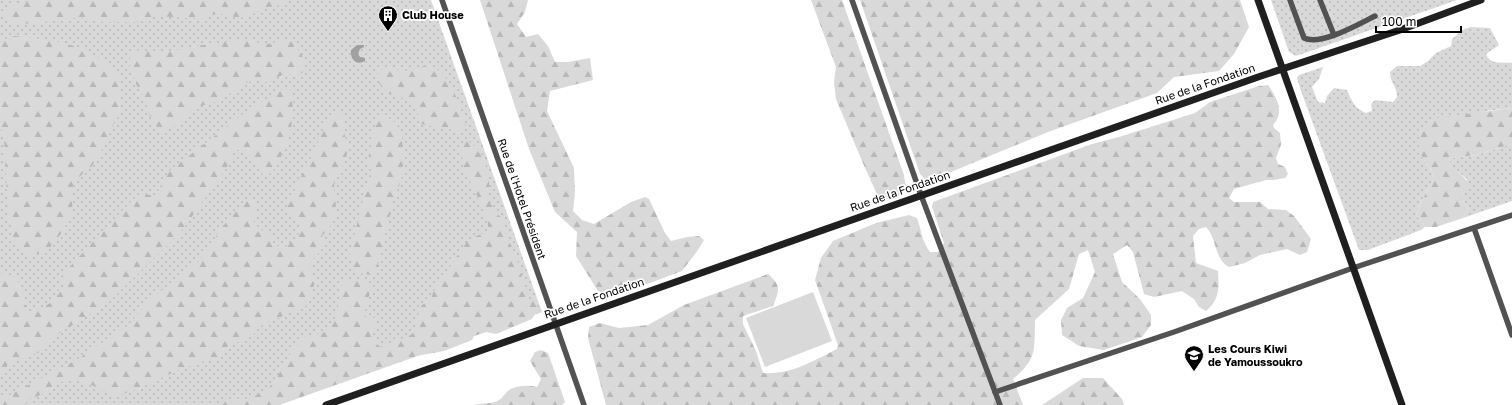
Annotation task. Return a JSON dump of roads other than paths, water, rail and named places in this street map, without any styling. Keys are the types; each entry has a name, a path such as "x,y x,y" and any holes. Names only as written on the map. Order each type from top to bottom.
{"street":[{"name":"Rue de l'Hotel Président","path":"442,0 584,405"},
{"path":"852,0 921,195 1000,405"},
{"path":"1258,0 1402,405"},
{"path":"1290,0 1304,38 1309,40 1315,40 1334,34 1375,16"},
{"path":"1320,0 1334,34"},
{"name":"Rue de la Fondation","path":"326,405 921,195 1282,69 1400,30 1481,0"},
{"path":"995,392 1174,332 1353,268 1512,215"},
{"path":"1474,228 1512,336"}],"place":[{"name":"Club House","path":"388,32"},
{"name":"Les Cours Kiwi de Yamoussoukro","path":"1194,372"}]}
